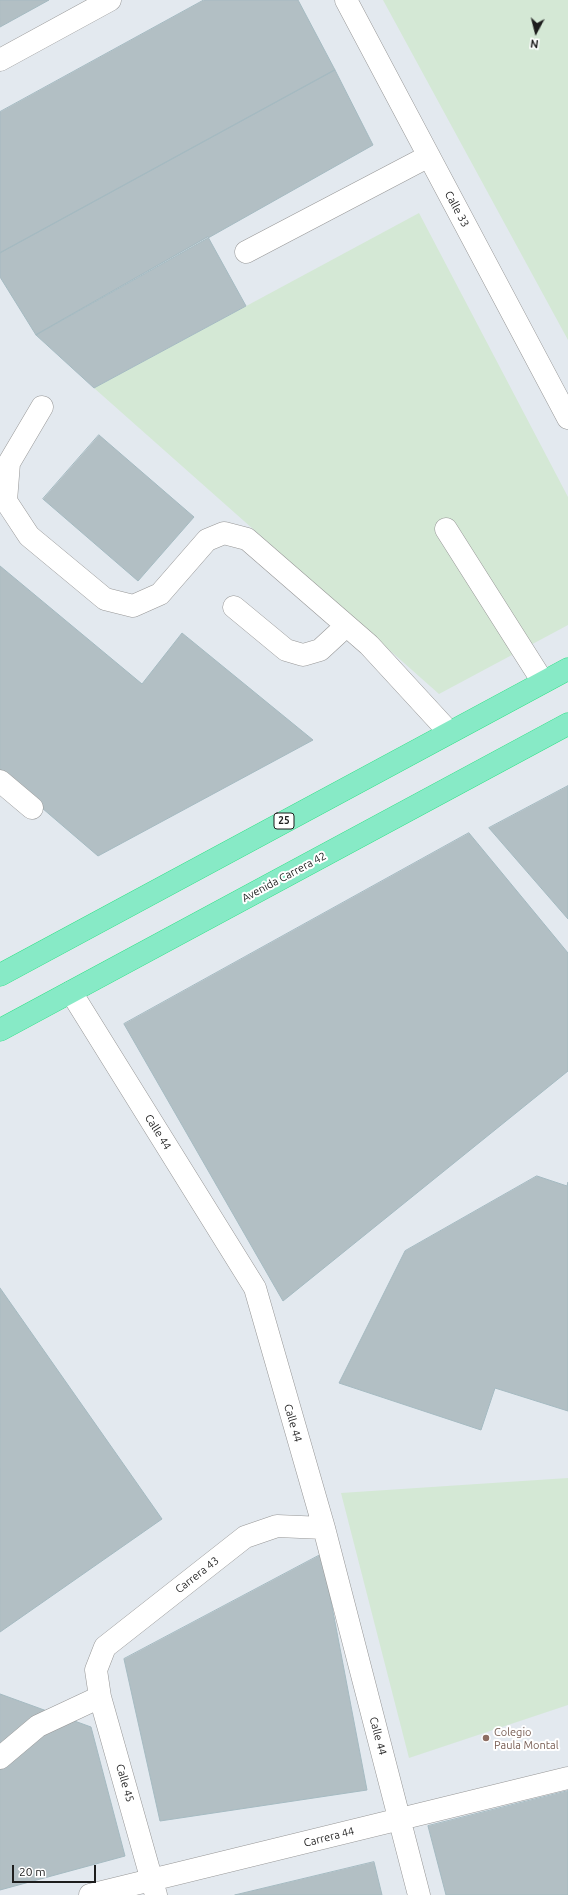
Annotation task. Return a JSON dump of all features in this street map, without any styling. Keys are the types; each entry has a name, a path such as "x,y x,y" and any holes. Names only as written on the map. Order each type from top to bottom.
{"highway":[{"name":"25","path":"0,975 568,669"},
{"name":"Avenida Carrera 42","path":"0,1030 568,724"}],"street":[{"path":"0,60 110,0"},
{"name":"Calle 33","path":"346,0 568,418"},
{"path":"246,252 429,156"},
{"path":"42,407 9,463 6,501 29,536 105,599 133,606 160,594 207,540 224,533 247,539 368,645 449,732"},
{"path":"446,529 543,682"},
{"path":"234,607 286,650 303,655 320,650 346,626"},
{"path":"0,781 32,808"},
{"name":"Calle 44","path":"71,992 255,1288 324,1528 419,1895"},
{"name":"Carrera 43","path":"96,1670 106,1648 245,1537 277,1526 324,1528"},
{"name":"Calle 45","path":"96,1670 100,1697 154,1887"},
{"path":"0,1758 38,1726 100,1697"},
{"name":"Carrera 44","path":"90,1895 154,1887 400,1819 568,1778"}],"shaded area":[{"path":"383,0 568,0 568,340"},
{"path":"419,213 568,497 568,625 439,694 94,388"},
{"path":"568,1478 568,1705 409,1758 341,1493"}],"building":[{"path":"0,0 49,0 0,27"},
{"path":"204,0 298,0 335,70 0,253 0,112"},
{"path":"335,70 373,145 36,335 0,277 0,253"},
{"path":"208,237 246,306 94,388 36,335"},
{"path":"99,435 194,517 138,581 43,499"},
{"path":"0,566 142,684 182,633 313,740 98,856 0,772"},
{"path":"568,786 568,919 489,828"},
{"path":"469,833 568,953 568,1071 283,1301 124,1024"},
{"path":"537,1176 567,1186 568,1182 568,1411 495,1388 481,1430 339,1383 405,1251"},
{"path":"0,1288 162,1519 0,1632"},
{"path":"322,1554 367,1790 160,1821 124,1659"},
{"path":"0,1694 91,1727 125,1856 0,1890"},
{"path":"568,1791 568,1895 446,1895 428,1826"},
{"path":"374,1862 382,1895 235,1895"}],"place":[{"name":"Colegio Paula Montal","path":"486,1738"}]}
